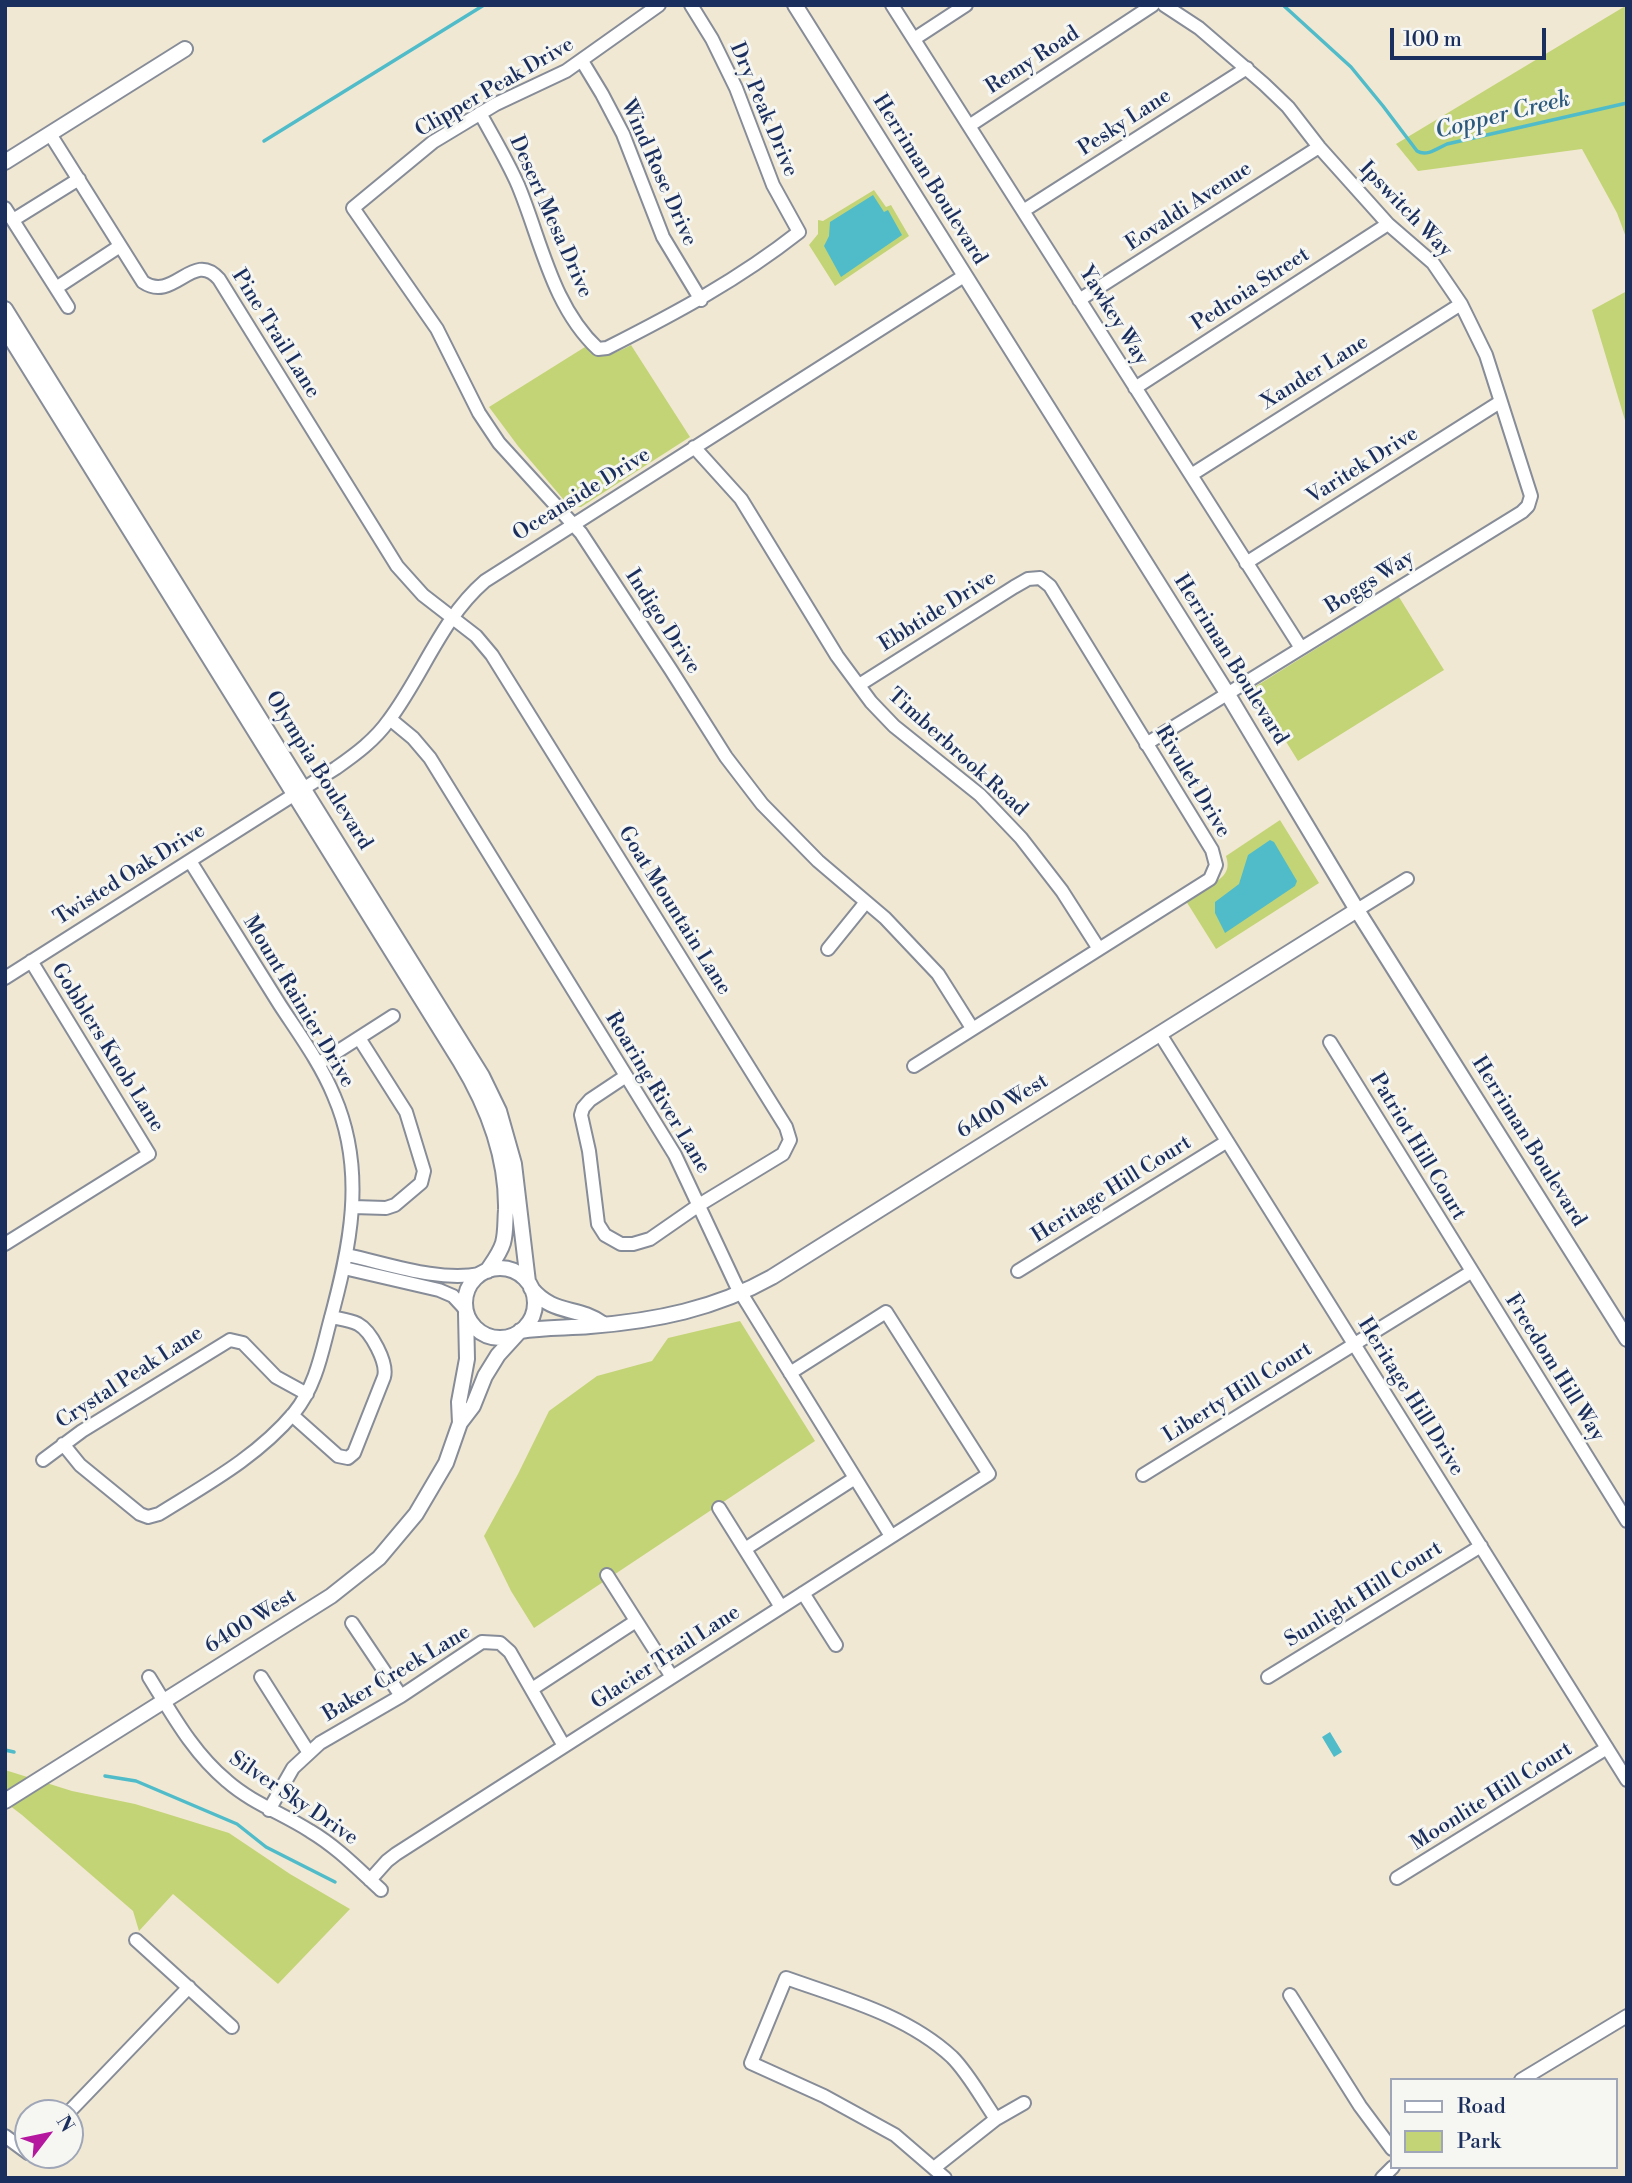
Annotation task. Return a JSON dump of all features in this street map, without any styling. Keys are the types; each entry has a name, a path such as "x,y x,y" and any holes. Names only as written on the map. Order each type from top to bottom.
{"street":[{"name":"Clipper Peak Drive","path":"353,208 433,142 480,113 566,71 659,5"},
{"name":"Dry Peak Drive","path":"691,5 712,39 736,88 773,185 799,232"},
{"name":"Herriman Boulevard","path":"795,5 1627,1339"},
{"name":"Yawkey Way","path":"892,5 1301,648"},
{"path":"914,39 966,5"},
{"name":"Remy Road","path":"969,126 1153,5"},
{"name":"Ipswitch Way","path":"1164,5 1199,28 1288,107 1318,147 1388,224 1433,263 1461,304 1486,355 1518,459 1531,491 1530,501"},
{"path":"5,162 185,49"},
{"name":"Wind Rose Drive","path":"582,61 623,134 663,237 701,300"},
{"name":"Pesky Lane","path":"1023,211 1247,68"},
{"name":"Desert Mesa Drive","path":"480,113 518,185 538,244 564,301 581,329 598,349 607,348 701,300 799,232"},
{"name":"Pine Trail Lane","path":"50,134 141,278 152,287 166,287 196,270 206,270 215,275 397,566 423,595 451,617"},
{"name":"Eovaldi Avenue","path":"1079,300 1318,147"},
{"path":"13,220 79,179"},
{"path":"5,208 68,306"},
{"name":"Indigo Drive","path":"353,208 437,329 479,413 499,443 573,524 726,757 762,804 818,861 885,918 938,974 972,1028"},
{"name":"Pedroia Street","path":"1135,388 1388,224"},
{"path":"56,288 120,246"},
{"name":"Oceanside Drive","path":"276,806 361,750 390,719 451,617 466,598 485,581 964,276"},
{"name":"Xander Lane","path":"1191,475 1461,304"},
{"name":"Olympia Boulevard","path":"5,309 299,791 471,1079 487,1111 501,1159 506,1207 503,1243 496,1258 484,1273"},
{"name":"Olympia Boulevard","path":"5,329 473,1060 491,1093 514,1164 529,1284"},
{"name":"Varitek Drive","path":"1246,563 1500,401"},
{"name":"Timberbrook Road","path":"694,447 741,499 837,656 871,702 894,726 980,795 1021,838 1062,891 1099,949"},
{"name":"Boggs Way","path":"1146,744 1522,512 1530,501"},
{"name":"Ebbtide Drive","path":"859,685 1014,587 1028,579 1040,578"},
{"name":"Rivulet Drive","path":"914,1066 1210,879 1216,865 1212,850 1050,586 1040,578"},
{"name":"Goat Mountain Lane","path":"451,617 476,636 499,666 788,1131 789,1145 783,1154 699,1205 650,1239 640,1243 615,1242 601,1230 596,1218 582,1111 590,1100 626,1076"},
{"name":"Roaring River Lane","path":"390,719 414,738 425,751 626,1076 675,1156 740,1293 891,1536"},
{"name":"Twisted Oak Drive","path":"5,978 276,806"},
{"name":"Mount Rainier Drive","path":"63,1444 80,1465 140,1514 152,1517 248,1458 292,1415 307,1394 318,1367 346,1262 353,1207 353,1174 347,1136 334,1095 318,1064 190,861"},
{"name":"6400 West","path":"5,1801 331,1596 379,1558 426,1499 446,1463 460,1423 473,1406 491,1365 519,1331 668,1317 710,1306 772,1277 1407,879"},
{"path":"828,949 866,902"},
{"name":"Gobblers Knob Lane","path":"5,1244 149,1154 31,961"},
{"path":"318,1064 393,1016"},
{"name":"Heritage Hill Drive","path":"1160,1034 1627,1780"},
{"path":"353,1207 386,1208 395,1205 421,1183 424,1171 406,1112 359,1038"},
{"name":"Patriot Hill Court","path":"1330,1042 1471,1272"},
{"name":"Heritage Hill Court","path":"1018,1271 1226,1142"},
{"path":"346,1262 463,1277 493,1269 507,1269 520,1275 529,1284 534,1307 530,1320 519,1331 505,1337 491,1336 484,1334 473,1324 453,1296 346,1262"},
{"name":"Liberty Hill Court","path":"1143,1475 1471,1272"},
{"name":"Freedom Hill Way","path":"1471,1272 1627,1521"},
{"path":"466,1311 468,1290 484,1273"},
{"name":"6400 West","path":"529,1284 536,1294 551,1305 584,1314 603,1324"},
{"name":"6400 West","path":"460,1423 459,1402 467,1359 466,1311"},
{"name":"Glacier Trail Lane","path":"370,1880 392,1857 989,1474 886,1312 790,1373"},
{"path":"292,1415 338,1456 348,1458 356,1450 386,1367 362,1327 331,1317"},
{"name":"Crystal Peak Lane","path":"43,1460 63,1444 230,1340 243,1343 276,1377 307,1394"},
{"path":"745,1549 855,1478"},
{"path":"719,1508 781,1607"},
{"name":"Sunlight Hill Court","path":"1268,1677 1481,1546"},
{"path":"607,1576 672,1677"},
{"path":"803,1593 836,1645"},
{"path":"531,1689 636,1621"},
{"path":"352,1623 401,1696"},
{"name":"Baker Creek Lane","path":"270,1810 293,1768 320,1743 401,1696 482,1642 500,1643 510,1652 564,1746"},
{"name":"Silver Sky Drive","path":"149,1677 188,1740 212,1768 240,1792 321,1838 380,1890"},
{"path":"261,1677 309,1753"},
{"name":"Moonlite Hill Court","path":"1397,1878 1607,1748"},
{"path":"136,1940 232,2027"},
{"path":"945,2178 895,2135 824,2096 751,2063 786,1978 862,2005 912,2027 953,2059 996,2119"},
{"path":"81,2099 189,1987"},
{"path":"1290,1995 1360,2106 1390,2145"},
{"path":"1524,2078 1627,2016"},
{"path":"934,2168 996,2119 1024,2103"}],"green space":[{"path":"1627,5 1627,240 1617,213 1582,149 1418,171 1396,144"},
{"path":"874,190 886,207 891,205 909,236 835,286 809,245 818,234 818,220 823,221"},
{"path":"1627,291 1627,427 1592,310"},
{"path":"631,345 690,437 581,507 569,507 563,503 564,500 489,407 585,347 597,353 608,354"},
{"path":"1399,597 1444,670 1298,761 1253,688"},
{"path":"1280,820 1319,883 1216,949 1186,901 1224,875 1227,867 1226,856"},
{"path":"740,1321 815,1441 534,1628 511,1591 484,1536 549,1411 597,1376 652,1361 668,1338"},
{"path":"5,1770 72,1791 135,1804 229,1833 290,1874 350,1909 278,1984 173,1894 139,1931 133,1911 5,1802"}],"water":[{"path":"873,195 884,212 888,210 902,235 841,277 824,246 829,236 830,222"},
{"path":"1270,840 1274,842 1297,881 1295,886 1225,933 1215,913 1215,902 1239,884 1248,855"},
{"path":"1330,1732 1342,1752 1334,1757 1322,1737"}],"waterway":[{"path":"264,141 484,5"},
{"name":"Copper Creek","path":"1283,5 1351,67 1421,153 1447,144 1627,103"},
{"path":"5,1750 14,1752"},
{"path":"105,1776 136,1781 237,1824 266,1847 335,1882"}]}
